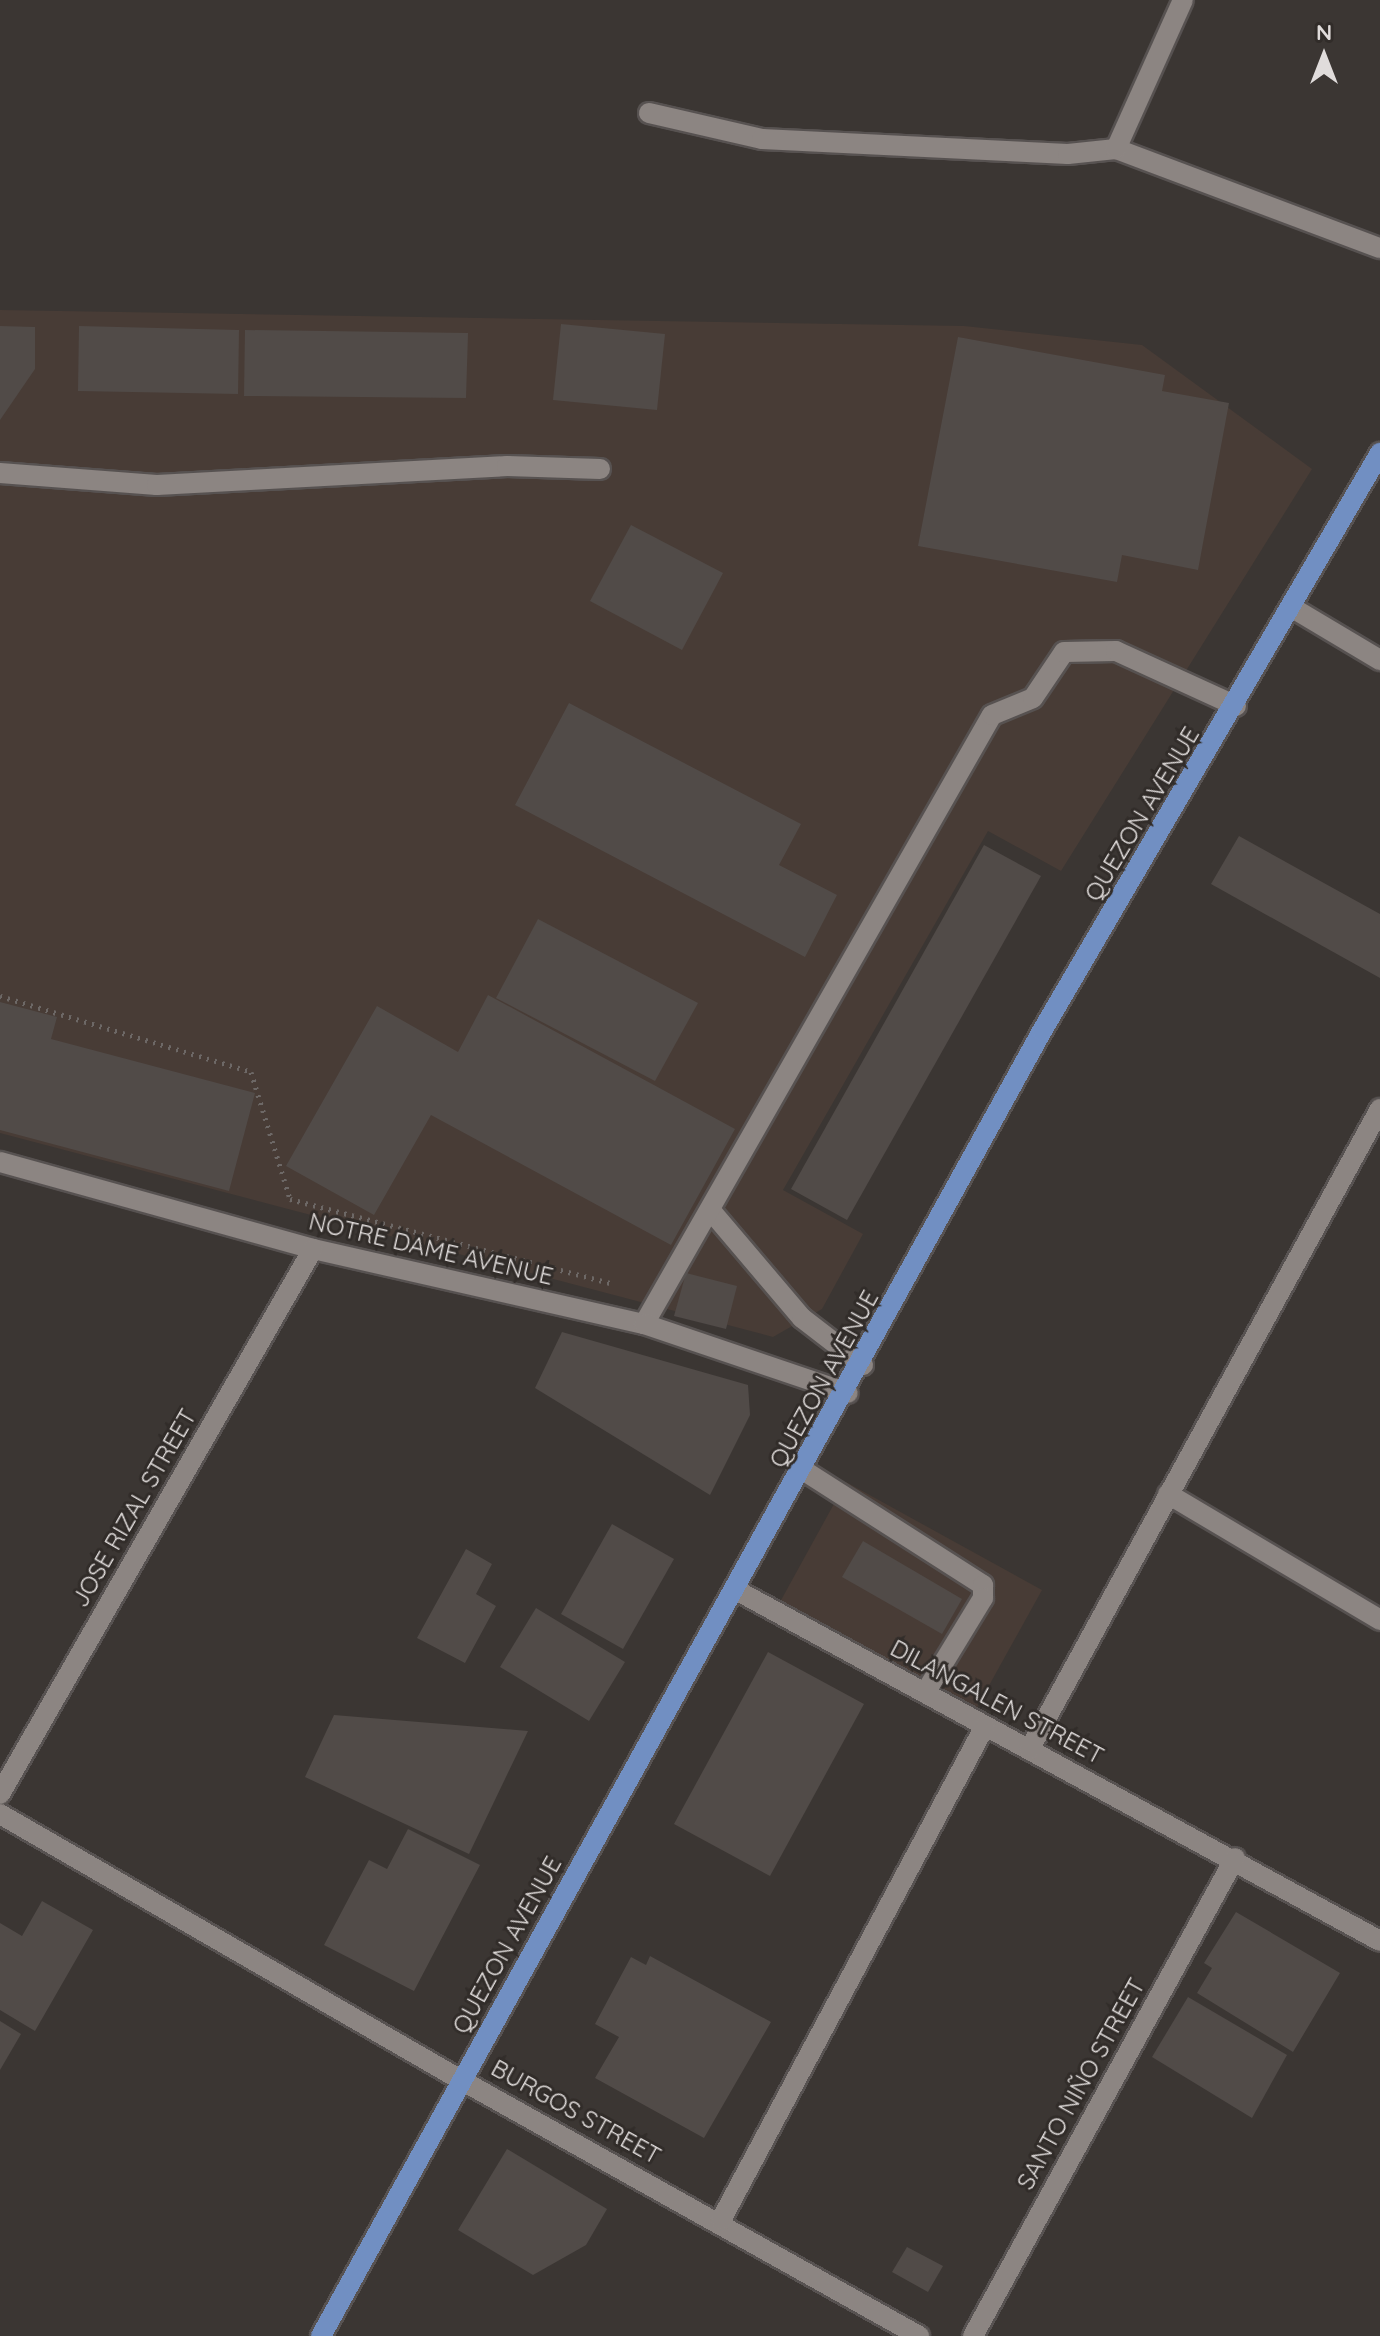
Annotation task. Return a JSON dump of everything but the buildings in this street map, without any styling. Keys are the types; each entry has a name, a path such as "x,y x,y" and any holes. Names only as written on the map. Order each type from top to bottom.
{"main road":[{"name":"QUEZON AVENUE","path":"321,2336 461,2080 848,1393 1042,1031 1236,706 1380,453"}],"street":[{"path":"1116,149 1183,0"},
{"path":"649,113 762,139 1068,154 1116,149 1380,248"},
{"path":"0,473 157,485 507,466 600,469"},
{"path":"1291,607 1380,660"},
{"path":"644,1324 712,1212 992,715 1033,698 1064,652 1116,651 1236,706"},
{"path":"1029,1750 1380,1109"},
{"name":"NOTRE DAME AVENUE","path":"0,1162 313,1249 644,1324 848,1393"},
{"path":"712,1212 802,1318 863,1365"},
{"name":"JOSE RIZAL STREET","path":"0,1794 313,1249"},
{"path":"803,1470 983,1585 983,1598 925,1693"},
{"path":"1168,1494 1380,1620"},
{"name":"DILANGALEN STREET","path":"736,1590 1235,1858 1380,1941"},
{"path":"721,2220 985,1726"},
{"name":"BURGOS STREET","path":"0,1814 461,2080 721,2220 919,2336"},
{"name":"SANTO NIÑO STREET","path":"973,2336 1235,1858"}],"path":[{"path":"0,996 251,1072 290,1199 614,1284"}],"shaded area":[{"path":"0,310 964,326 1142,345 1312,469 1061,871 988,831 783,1190 863,1234 822,1309 773,1337 0,1133"},
{"path":"846,1482 1042,1590 976,1709 780,1602"}]}
